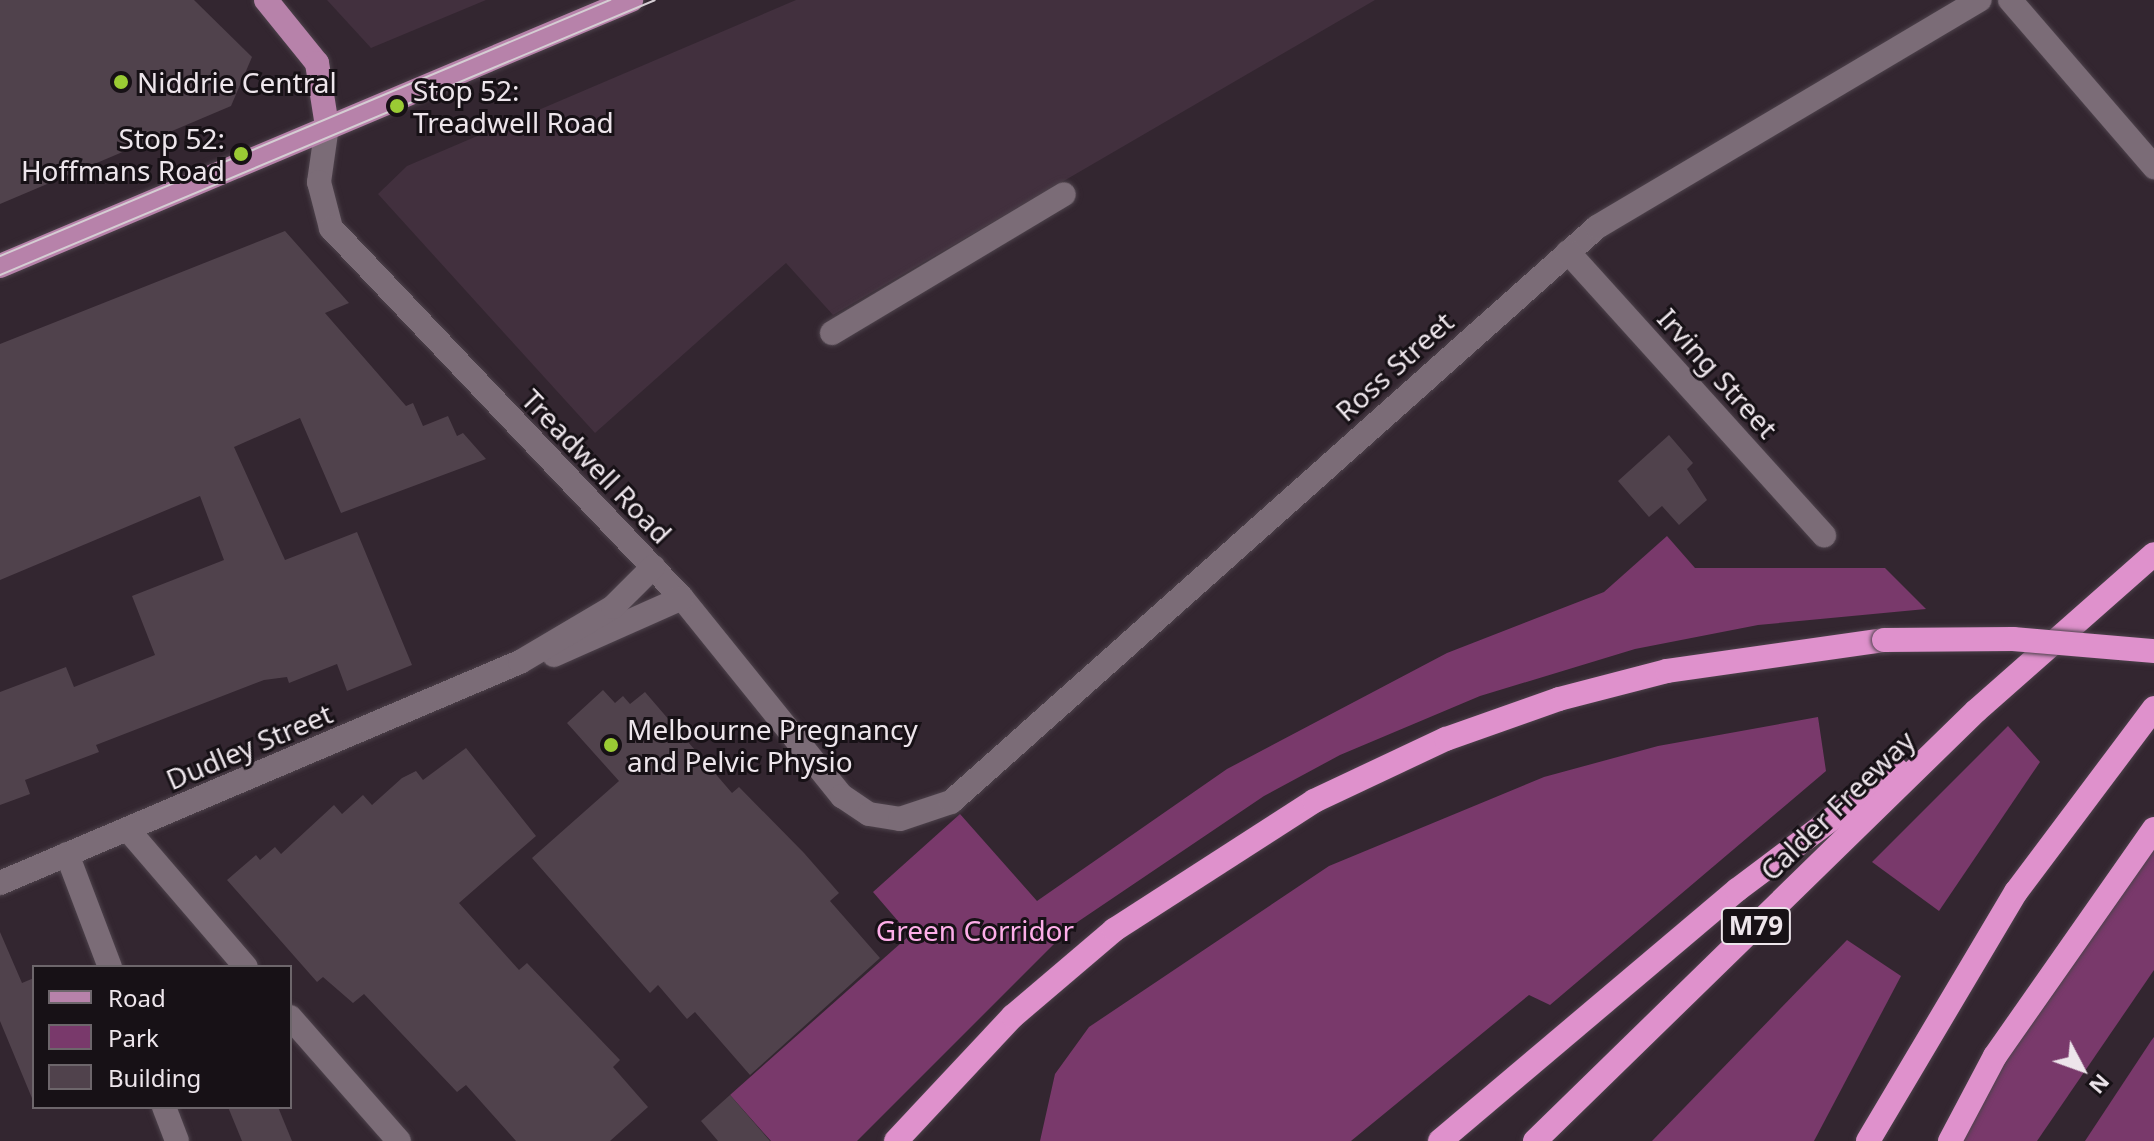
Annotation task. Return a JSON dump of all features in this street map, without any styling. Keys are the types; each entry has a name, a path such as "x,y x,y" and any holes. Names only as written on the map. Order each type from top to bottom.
{"highway":[{"name":"Calder Freeway","path":"1535,1141 1976,711 2154,554"},
{"path":"896,1141 1013,1016 1114,930 1314,801 1446,739 1559,699 1667,671 1884,640 2013,639 2154,651"},
{"path":"1868,1141 2016,892 2154,708"},
{"path":"1440,1141 1737,890 1976,711"},
{"path":"1950,1141 1995,1056 2154,829"}],"main road":[{"path":"266,0 317,63 327,126"},
{"path":"0,266 631,0"}],"street":[{"name":"Ross Street","path":"887,818 916,817 951,802 1568,252 1616,213 1980,0"},
{"path":"2010,0 2154,167"},
{"name":"Treadwell Road","path":"327,126 319,182 331,228 682,598 842,796 887,818"},
{"path":"832,333 1064,194"},
{"name":"Irving Street","path":"1568,252 1824,535"},
{"name":"Dudley Street","path":"520,662 613,607 653,567"},
{"name":"Dudley Street","path":"0,883 129,831 520,662 620,631 682,598"},
{"path":"129,831 244,965"},
{"path":"67,854 109,965"},
{"path":"292,1019 399,1141"},
{"path":"165,1109 177,1141"}],"shaded area":[{"path":"327,0 486,0 371,48"},
{"path":"796,0 1375,0 833,315 786,263 595,433 378,194 407,166"}],"green space":[{"name":"Green Corridor","path":"1667,536 1695,568 1885,568 1926,609 1758,625 1635,649 1480,696 1340,755 1264,796 1073,925 857,1141 771,1141 730,1095 910,935 873,892 960,814 1037,901 1227,769 1447,653 1604,592"},
{"path":"1818,717 1826,771 1550,1005 1529,995 1351,1141 1040,1141 1055,1074 1089,1027 1329,866 1544,777 1658,746"},
{"path":"2008,726 2040,762 1939,911 1872,862"},
{"path":"2154,850 2154,970 2037,1141 1962,1141 2025,1022"},
{"path":"1847,940 1901,976 1814,1141 1652,1141"},
{"path":"2154,1037 2154,1141 2085,1141 2151,1041"}],"building":[{"name":"Niddrie Central","path":"0,0 194,0 252,57 231,106 0,204"},
{"path":"285,231 349,303 325,313 406,406 413,403 423,426 448,416 457,436 463,433 486,459 341,513 300,418 234,447 285,560 357,532 412,665 347,691 337,664 289,683 287,677 264,680 96,745 99,752 25,780 30,794 0,805 0,692 66,667 74,687 155,655 132,596 224,560 200,496 0,580 0,344"},
{"path":"1669,435 1693,463 1687,469 1707,500 1679,525 1662,506 1649,517 1618,481"},
{"path":"603,690 615,703 623,696 630,704 645,692 732,793 739,787 804,853 839,893 830,901 880,958 750,1075 695,1012 687,1019 658,985 650,993 532,858 619,781 567,723"},
{"path":"466,748 536,836 459,903 519,970 527,963 620,1060 613,1067 648,1107 610,1141 516,1141 466,1085 457,1092 364,994 353,1003 323,977 317,982 227,880 256,855 260,860 275,847 281,854 334,805 342,814 363,795 372,805 402,778 416,771 423,780"},
{"path":"0,932 22,983 32,979 32,1098 0,1021"},
{"path":"730,1095 770,1141 718,1141 701,1121"},
{"path":"229,1109 279,1109 292,1141 242,1141"}],"tram line":[{"path":"0,256 610,0"},
{"path":"0,275 655,0"}],"place":[{"name":"Niddrie Central","path":"121,82"},
{"name":"Stop 52: Treadwell Road","path":"397,106"},
{"name":"Stop 52: Hoffmans Road","path":"241,154"},
{"name":"Melbourne Pregnancy and Pelvic Physio","path":"611,745"}]}
